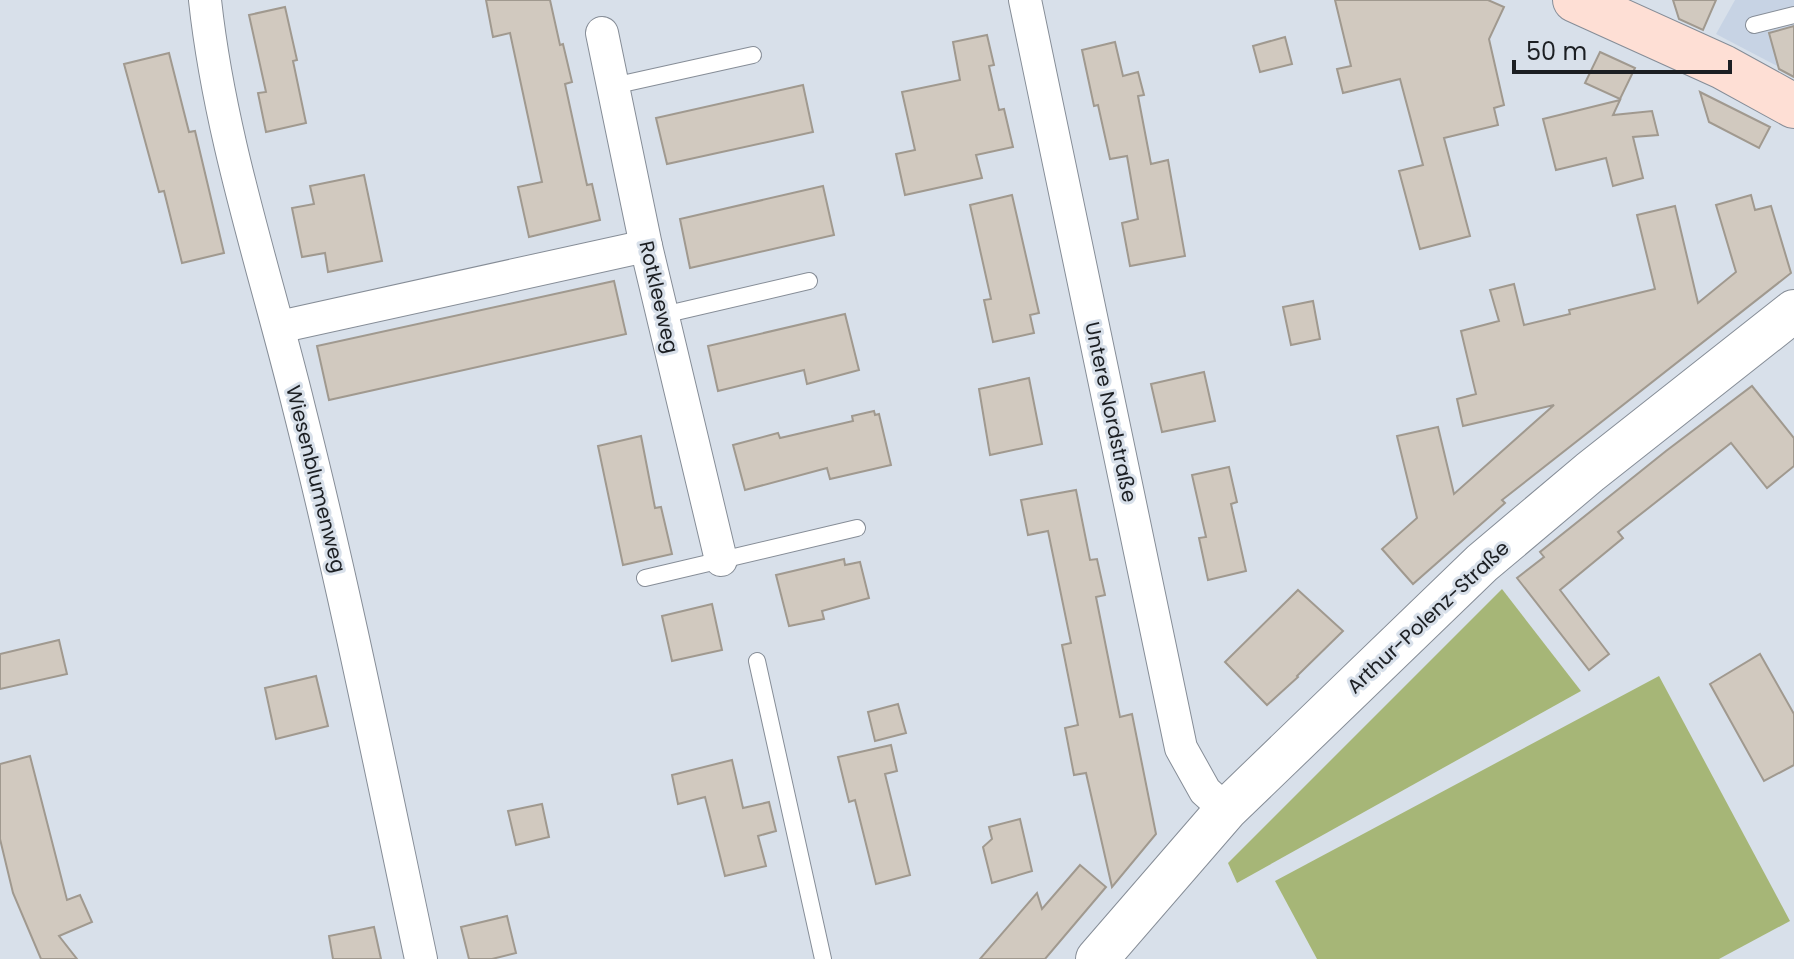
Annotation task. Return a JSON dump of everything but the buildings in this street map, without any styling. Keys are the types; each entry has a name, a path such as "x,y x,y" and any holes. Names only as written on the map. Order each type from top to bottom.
{"main road":[{"path":"1575,0 1723,67 1794,106"}],"street":[{"name":"Wiesenblumenweg","path":"205,0 226,132 279,327 351,625 421,959"},
{"name":"Untere Nordstraße","path":"1025,0 1181,748 1205,791 1226,810"},
{"name":"Rotkleeweg","path":"602,33 646,246 721,560"},
{"path":"279,327 646,246"},
{"name":"Arthur-Polenz-Straße","path":"1097,959 1226,810 1482,563 1590,472 1794,311"}],"lane":[{"path":"1754,25 1794,15"},
{"path":"613,86 753,55"},
{"path":"663,315 809,281"},
{"path":"645,578 857,528"},
{"path":"757,661 823,959"}],"shaded area":[{"path":"1735,0 1794,0 1794,63 1779,67 1716,34"}],"green space":[{"path":"1502,589 1581,691 1237,883 1228,863"},
{"path":"1659,676 1790,921 1719,959 1317,959 1275,881"}]}
